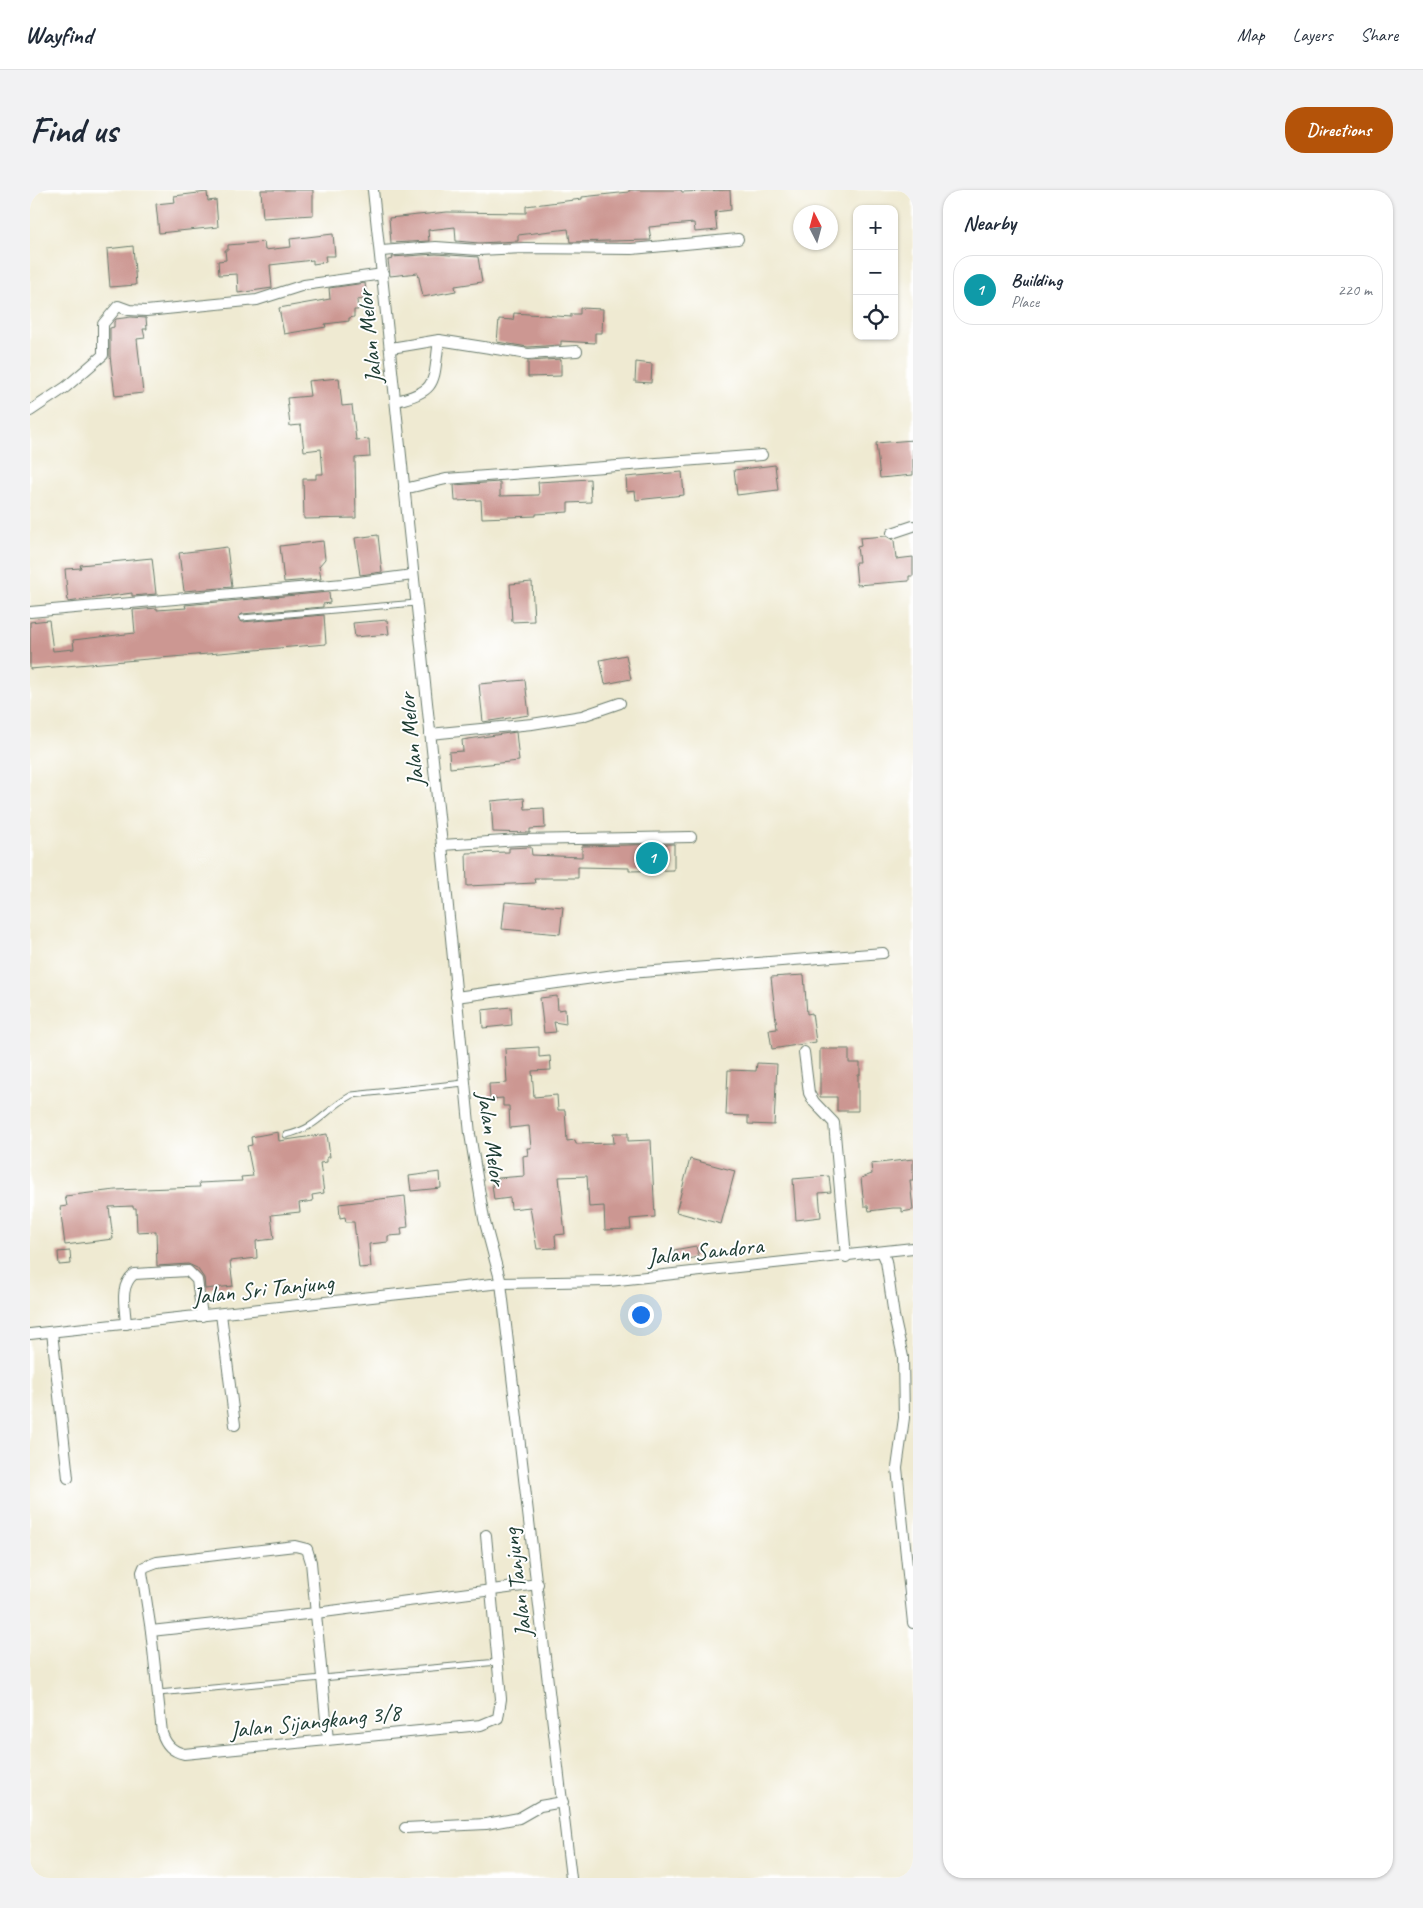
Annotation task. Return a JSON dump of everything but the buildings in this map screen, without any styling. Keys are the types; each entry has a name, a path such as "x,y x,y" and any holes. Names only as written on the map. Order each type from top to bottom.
{"street":[{"name":"Jalan Melor","path":"373,190 381,251 442,845 464,1083 477,1180 501,1284"},
{"path":"381,251 436,247 479,250 524,248 632,249 738,239"},
{"path":"30,411 66,387 103,354 103,324 118,306 129,310 146,311 258,300 304,285 382,274"},
{"path":"391,348 439,340 528,354 577,351"},
{"path":"396,401 418,396 428,390 433,380 439,340"},
{"path":"404,489 446,480 762,455"},
{"path":"892,533 913,526"},
{"path":"30,612 343,584 413,575"},
{"path":"430,734 532,724 582,716 620,702"},
{"path":"442,845 519,840 691,837"},
{"path":"456,997 629,973 884,953"},
{"path":"804,1052 809,1093 814,1102 831,1118 836,1133 846,1257"},
{"name":"Jalan Sandora","path":"501,1284 609,1281 846,1257 884,1257 913,1248"},
{"path":"884,1257 903,1357 904,1418 897,1468 913,1623"},
{"path":"126,1324 124,1290 128,1278 134,1274 188,1271 197,1280 202,1316"},
{"name":"Jalan Sri Tanjung","path":"30,1334 501,1284"},
{"name":"Jalan Tanjung","path":"501,1284 534,1585 563,1802 571,1878"},
{"path":"221,1314 235,1425"},
{"path":"52,1332 68,1478"},
{"path":"486,1535 498,1662"},
{"path":"157,1694 151,1631 142,1572 144,1567 149,1563 294,1546 301,1547 309,1553 328,1740"},
{"path":"151,1631 316,1613 534,1585"},
{"name":"Jalan Sijangkang 3/8","path":"157,1694 162,1733 166,1744 177,1752 184,1754 481,1725 492,1722 498,1718 500,1710 498,1662"},
{"path":"405,1828 486,1824 519,1818 540,1806 563,1802"}],"lane":[{"path":"242,618 416,603"},
{"path":"286,1135 301,1132 316,1124 341,1101 352,1095 464,1083"},
{"path":"157,1694 498,1662"}],"place":[{"name":"Building","path":"652,858"}]}
